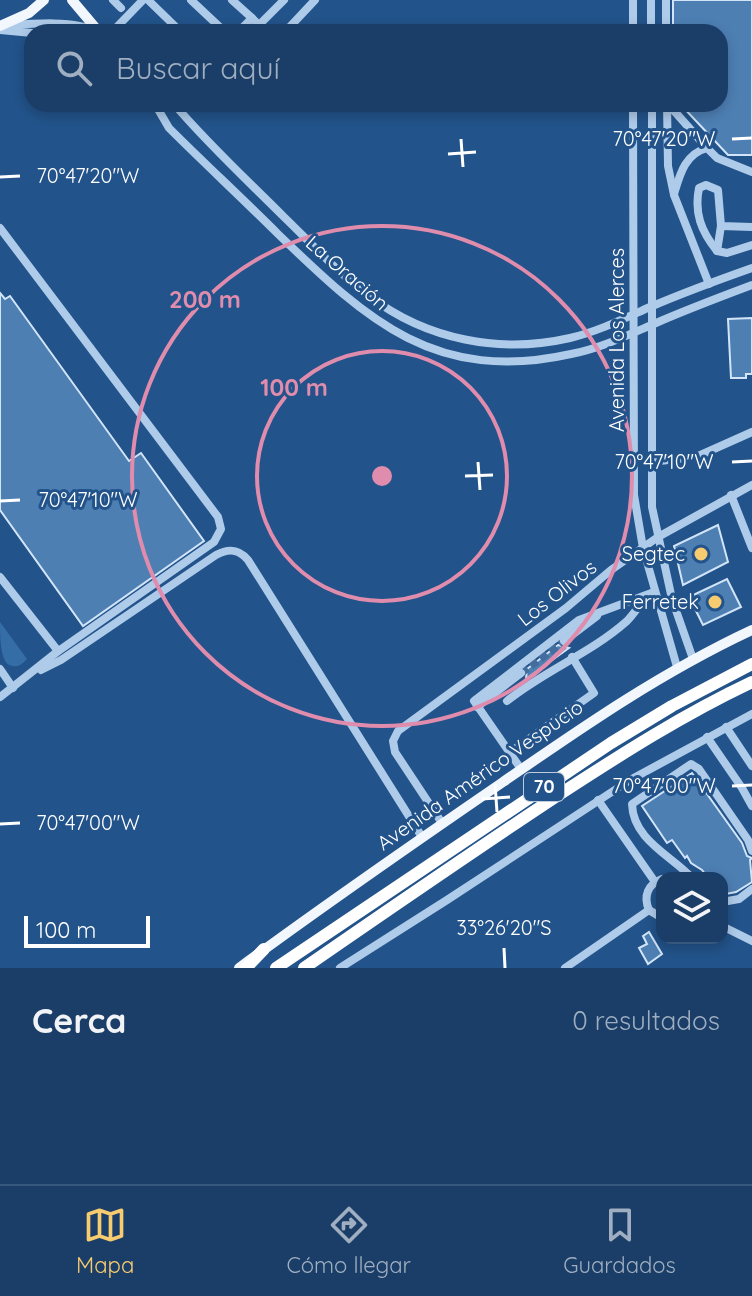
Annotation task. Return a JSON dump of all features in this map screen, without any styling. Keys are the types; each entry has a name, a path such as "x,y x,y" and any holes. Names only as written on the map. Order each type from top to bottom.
{"highway":[{"name":"70","path":"276,968 611,743 663,710 752,664"},
{"name":"70","path":"304,968 607,764 720,697 752,684"},
{"path":"246,968 264,949"}],"main road":[{"path":"0,28 29,13 44,0"},
{"path":"72,0 91,24"},
{"name":"Avenida Américo Vespucio","path":"239,968 611,707 677,667 752,630"}],"street":[{"path":"113,0 121,8"},
{"path":"120,24 146,0 172,24"},
{"path":"191,0 216,24"},
{"path":"232,0 258,24"},
{"path":"260,24 284,0"},
{"path":"292,24 315,0"},
{"path":"633,0 633,24"},
{"path":"651,0 651,24"},
{"path":"666,0 666,24"},
{"path":"246,24 252,18"},
{"path":"0,28 24,27"},
{"path":"0,28 24,32"},
{"name":"La Oración","path":"158,112 176,135 345,298 383,325 417,343 474,359 510,361 557,357 592,349 633,334 752,285"},
{"name":"La Oración","path":"181,112 221,156 356,286 393,313 419,326 458,339 515,345 557,341 596,331 752,268"},
{"name":"Avenida Los Alerces","path":"633,112 634,495 650,594 677,667"},
{"name":"Avenida Los Alerces","path":"652,112 652,507 672,599 693,659"},
{"path":"667,112 668,166 674,195 709,284"},
{"path":"674,112 717,158 752,172"},
{"path":"674,195 680,173 689,157 707,148"},
{"path":"717,251 721,226 718,190 713,186 702,186 698,197 698,215 705,236 717,251 727,253 752,245"},
{"path":"721,226 752,227"},
{"path":"0,228 221,525 214,542 58,651 0,697"},
{"path":"345,298 356,286"},
{"path":"650,462 696,457 752,432"},
{"name":"Los Olivos","path":"442,823 395,752 393,741 398,731 658,537 752,485"},
{"path":"731,495 752,548"},
{"path":"30,676 61,660 216,555 237,550 248,560 422,837"},
{"path":"0,577 58,651"},
{"path":"521,769 474,701 579,620 650,594"},
{"path":"507,701 628,620 650,594"},
{"path":"564,641 607,609"},
{"path":"509,753 594,693 572,657"},
{"path":"0,669 13,688"},
{"path":"477,707 521,673"},
{"path":"340,968 652,766 752,714"},
{"path":"726,727 752,766"},
{"path":"707,737 752,806"},
{"path":"684,872 662,855 646,836 633,814 632,804 691,764 699,769 748,840 752,851"},
{"path":"598,800 656,876"},
{"path":"656,883 646,894 649,910 656,914"},
{"path":"728,901 739,899 752,889"},
{"path":"565,968 649,910"},
{"path":"728,929 752,941"}],"shaded area":[{"path":"0,622 27,659 19,665 9,665 4,658"}],"building":[{"path":"673,0 752,0 752,155 728,155 688,112 728,112 728,24 673,24"},
{"path":"0,293 5,299 10,296 129,461 141,453 204,541 83,626 0,510"},
{"path":"752,318 752,374 746,374 746,378 731,378 728,319"},
{"name":"Segtec","path":"718,525 728,562 683,585 674,546"},
{"name":"Ferretek","path":"727,579 741,607 703,625 689,597"},
{"path":"558,645 569,648 526,679 527,669"},
{"path":"692,773 742,843 747,856 752,858 752,882 728,894 728,872 704,872 691,863 672,840 667,843 642,806"},
{"path":"649,932 662,954 648,964 639,948 647,944 643,936"}],"tunnel":[{"path":"521,673 564,641"}],"place":[{"name":"Segtec","path":"701,554"},
{"name":"Ferretek","path":"715,602"}]}
